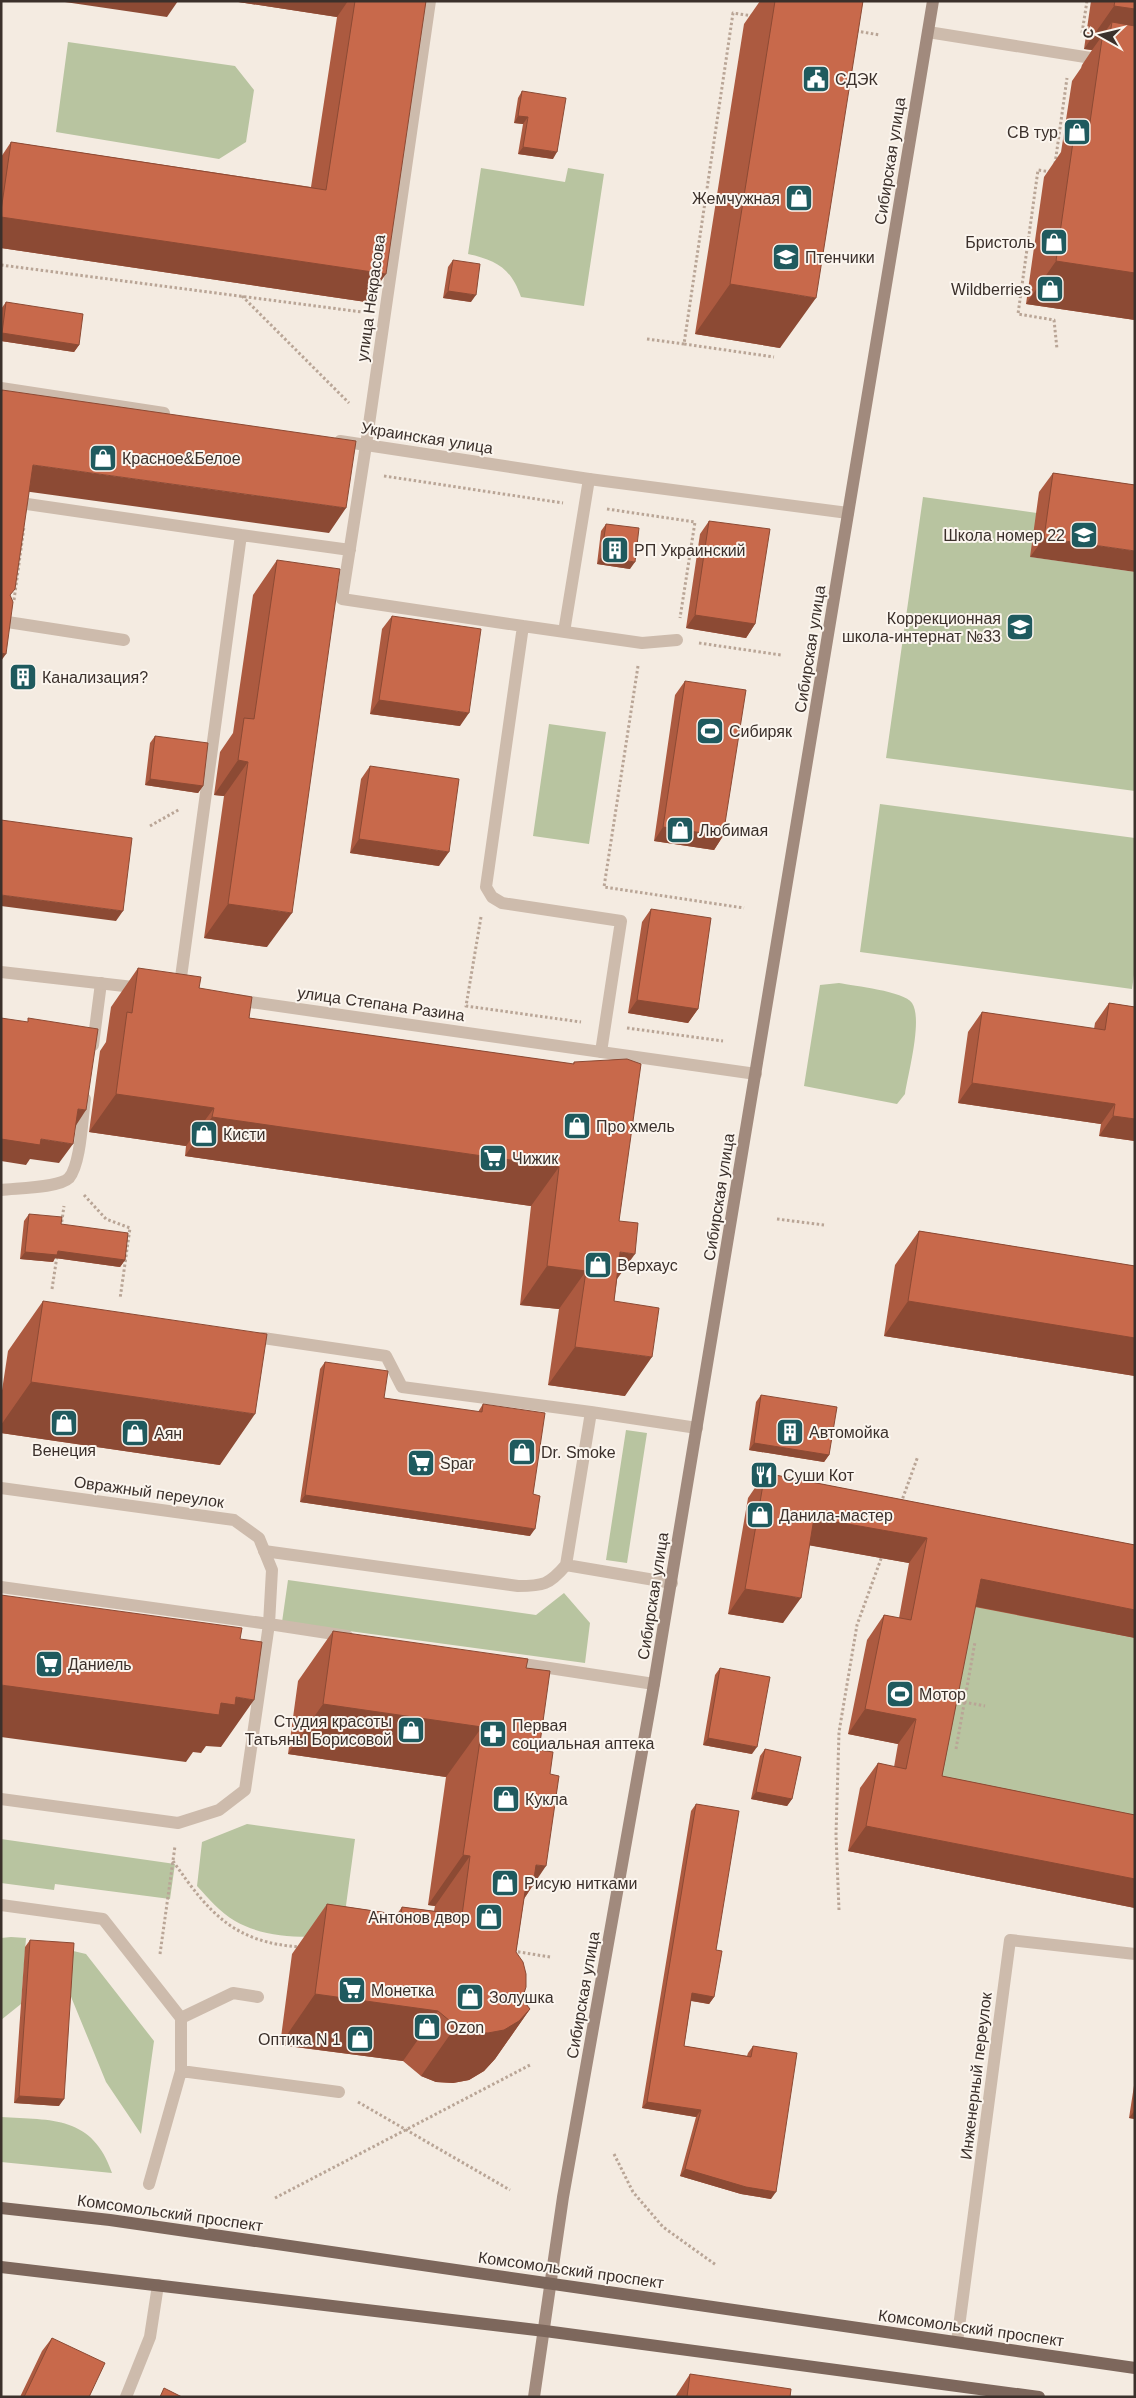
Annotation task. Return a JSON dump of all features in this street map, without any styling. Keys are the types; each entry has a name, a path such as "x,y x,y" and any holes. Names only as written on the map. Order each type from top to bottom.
{"main road":[{"name":"Сибирская улица","path":"534,2397 563,2196 672,1583 933,1"},
{"name":"Комсомольский проспект","path":"1,2208 110,2220 1135,2368"},
{"path":"1,2267 545,2331 1039,2397"}],"street":[{"name":"улица Некрасова","path":"430,1 342,599 523,626"},
{"path":"928,32 1135,65"},
{"path":"1,388 178,416"},
{"name":"Украинская улица","path":"326,439 589,479 848,513"},
{"path":"564,632 589,479"},
{"path":"27,504 350,550"},
{"path":"1,972 184,993 241,535"},
{"path":"6,622 124,640"},
{"path":"602,1052 621,921 502,903 496,901 488,893 486,881 523,626 642,643 677,640"},
{"path":"90,1062 101,983"},
{"name":"улица Степана Разина","path":"219,998 756,1074"},
{"path":"1,1190 55,1184 68,1178 76,1165 86,1090"},
{"path":"263,1338 386,1356 402,1387 697,1428"},
{"path":"264,1551 518,1586 542,1586 555,1578 566,1565 591,1412"},
{"name":"Овражный переулок","path":"1,1488 234,1520 259,1538 272,1570 270,1624 246,1790 219,1810 178,1823"},
{"path":"566,1565 672,1583"},
{"path":"1,1587 270,1624 356,1638"},
{"path":"502,1661 654,1684"},
{"path":"1,1799 178,1823"},
{"path":"1,1905 103,1919 181,2018 181,2071 149,2184"},
{"name":"Инженерный переулок","path":"957,2342 1010,1940 1135,1954"},
{"path":"181,2018 233,1993 258,1997"},
{"path":"181,2071 340,2092"},
{"path":"126,2397 150,2337 158,2285"}],"path":[{"path":"684,344 733,13 763,17"},
{"path":"851,30 880,34"},
{"path":"1057,349 1054,320 1018,314 1038,170 1054,172 1068,72"},
{"path":"1,265 384,315"},
{"path":"242,296 369,423"},
{"path":"647,339 774,357"},
{"path":"361,472 695,522 677,640 781,655"},
{"path":"6,622 27,504"},
{"path":"642,643 604,887 744,908"},
{"path":"486,881 466,1006 723,1041"},
{"path":"60,1234 68,1178"},
{"path":"68,1178 106,1219 130,1228 120,1299"},
{"path":"777,1218 824,1226"},
{"path":"52,1289 58,1252"},
{"path":"898,1513 918,1456"},
{"path":"838,1910 836,1835 839,1732 856,1625 884,1550"},
{"path":"956,1749 975,1642"},
{"path":"964,1702 985,1706"},
{"path":"165,1917 178,1823"},
{"path":"173,1861 196,1896 218,1918 255,1940 303,1947"},
{"path":"512,1951 550,1957"},
{"path":"275,2198 530,2065"},
{"path":"340,2092 510,2190"},
{"path":"614,2154 633,2192 663,2227 716,2265"}],"green space":[{"path":"68,42 235,66 254,90 246,142 219,159 56,132"},
{"path":"481,168 565,182 568,168 604,174 584,306 521,297 512,279 501,267 487,259 468,254"},
{"path":"923,497 1037,513 1031,557 1135,572 1135,791 886,758"},
{"path":"549,724 606,732 589,844 533,836"},
{"path":"880,804 1135,838 1135,968 1132,989 860,952"},
{"path":"839,983 889,992 899,995 912,1003 916,1021 914,1047 905,1094 897,1104 804,1086 820,985"},
{"path":"626,1430 647,1433 627,1563 606,1560"},
{"path":"288,1580 536,1615 564,1593 590,1623 585,1663 282,1622"},
{"path":"963,1604 1135,1638 1135,1843 924,1801"},
{"path":"247,1824 355,1839 342,1935 315,1937 287,1936 247,1927 235,1921 214,1905 197,1886 202,1842"},
{"path":"1,1839 175,1864 170,1899 55,1884 54,1890 1,1883"},
{"path":"1,1938 26,1938 21,2004 1,2020"},
{"path":"69,1950 86,1954 154,2041 141,2134 106,2082 67,1987"},
{"path":"1,2117 54,2121 82,2131 94,2141 104,2154 112,2173 1,2162"}],"building":[{"path":"355,1 426,1 386,274 1,217 11,142 326,190"},
{"path":"775,1 863,1 816,298 730,284"},
{"path":"1115,1 1135,1 1135,9 1114,6"},
{"path":"1112,22 1135,26 1135,273 1056,261 1074,135 1088,136 1102,39 1109,40"},
{"path":"522,91 566,98 557,152 523,147 528,117 518,116"},
{"path":"453,260 480,264 476,295 448,291"},
{"path":"6,302 83,314 79,345 2,333"},
{"path":"2,390 356,441 346,508 33,465 15,589 10,595 13,602 6,654 1,653"},
{"path":"1053,473 1135,485 1135,551 1044,538"},
{"path":"709,521 770,529 755,624 695,615"},
{"name":"РП Украинский","path":"606,524 639,528 635,562 601,557"},
{"path":"277,560 340,569 292,913 228,904 248,762 238,760 244,718 254,719"},
{"path":"392,616 481,629 469,713 379,700"},
{"path":"685,681 746,690 723,836 663,827"},
{"path":"155,736 208,743 203,786 150,779"},
{"path":"370,766 459,779 449,852 359,839"},
{"path":"1,820 132,838 123,911 1,895"},
{"path":"651,909 711,918 698,1009 637,1000"},
{"path":"138,968 201,977 199,988 252,997 249,1018 574,1064 574,1062 627,1059 641,1064 619,1221 638,1223 635,1254 620,1252 614,1301 659,1308 652,1357 575,1347 586,1271 547,1266 559,1167 212,1117 214,1108 116,1094 127,1012 132,1013"},
{"path":"1109,1003 1135,1007 1135,1119 1113,1116 1115,1104 972,1083 982,1012 1105,1030"},
{"path":"1,1018 28,1022 28,1018 98,1029 86,1110 78,1109 73,1144 41,1139 40,1145 1,1139"},
{"path":"29,1214 62,1217 61,1224 128,1233 125,1260 58,1251 57,1255 25,1252"},
{"path":"919,1231 1135,1266 1135,1338 908,1301"},
{"path":"43,1301 267,1334 255,1414 31,1382"},
{"path":"325,1362 388,1371 384,1398 482,1412 483,1404 545,1413 533,1494 540,1496 535,1529 305,1495"},
{"name":"Автомойка","path":"761,1395 837,1407 829,1455 754,1443"},
{"path":"765,1473 1135,1545 1135,1610 981,1579 942,1776 1135,1815 1135,1879 866,1826 878,1763 906,1769 916,1719 865,1709 884,1615 911,1620 927,1538 814,1518 801,1598 745,1589"},
{"path":"1,1595 242,1628 240,1639 262,1642 254,1700 236,1697 235,1705 221,1703 219,1715 1,1685"},
{"path":"333,1631 528,1659 526,1668 550,1671 539,1750 553,1752 550,1774 559,1776 546,1866 536,1865 533,1886 526,1885 516,1952 523,1962 526,1974 526,1987 522,1999 530,2009 519,2021 504,2030 488,2033 471,2032 456,2026 438,2011 315,1994 327,1904 401,1915 402,1907 462,1915 470,1856 463,1855 482,1727 323,1704"},
{"path":"720,1668 770,1677 757,1747 708,1738"},
{"path":"765,1749 801,1757 792,1799 756,1792"},
{"path":"696,1804 739,1811 716,1950 722,1951 714,1997 692,1993 684,2046 751,2057 753,2046 797,2053 776,2192 746,2187 685,2169 701,2110 647,2102"},
{"path":"30,1940 74,1943 64,2099 19,2096"},
{"path":"52,2338 105,2363 89,2397 24,2397"},
{"path":"690,2374 791,2389 790,2397 687,2397"},
{"path":"164,2388 182,2397 160,2397"}],"place":[{"name":"СДЭК","path":"816,79"},
{"name":"СВ тур","path":"1077,132"},
{"name":"Жемчужная","path":"799,198"},
{"name":"Бристоль","path":"1054,242"},
{"name":"Птенчики","path":"786,257"},
{"name":"Wildberries","path":"1050,289"},
{"name":"Красное&Белое","path":"103,458"},
{"name":"Школа номер 22","path":"1084,535"},
{"name":"РП Украинский","path":"615,550"},
{"name":"Коррекционная школа-интернат №33","path":"1020,627"},
{"name":"Канализация?","path":"23,677"},
{"name":"Сибиряк","path":"710,731"},
{"name":"Любимая","path":"680,830"},
{"name":"Про хмель","path":"577,1126"},
{"name":"Кисти","path":"204,1134"},
{"name":"Чижик","path":"493,1158"},
{"name":"Верхаус","path":"598,1265"},
{"name":"Венеция","path":"64,1423"},
{"name":"Автомойка","path":"790,1432"},
{"name":"Аян","path":"135,1433"},
{"name":"Dr. Smoke","path":"522,1452"},
{"name":"Spar","path":"421,1463"},
{"name":"Суши Кот","path":"764,1475"},
{"name":"Данила-мастер","path":"760,1515"},
{"name":"Даниель","path":"49,1664"},
{"name":"Мотор","path":"900,1694"},
{"name":"Студия красоты Татьяны Борисовой","path":"411,1730"},
{"name":"Первая социальная аптека","path":"493,1734"},
{"name":"Кукла","path":"506,1799"},
{"name":"Рисую нитками","path":"505,1883"},
{"name":"Антонов двор","path":"489,1917"},
{"name":"Монетка","path":"352,1990"},
{"name":"Золушка","path":"470,1997"},
{"name":"Ozon","path":"427,2027"},
{"name":"Оптика N 1","path":"360,2039"}]}
